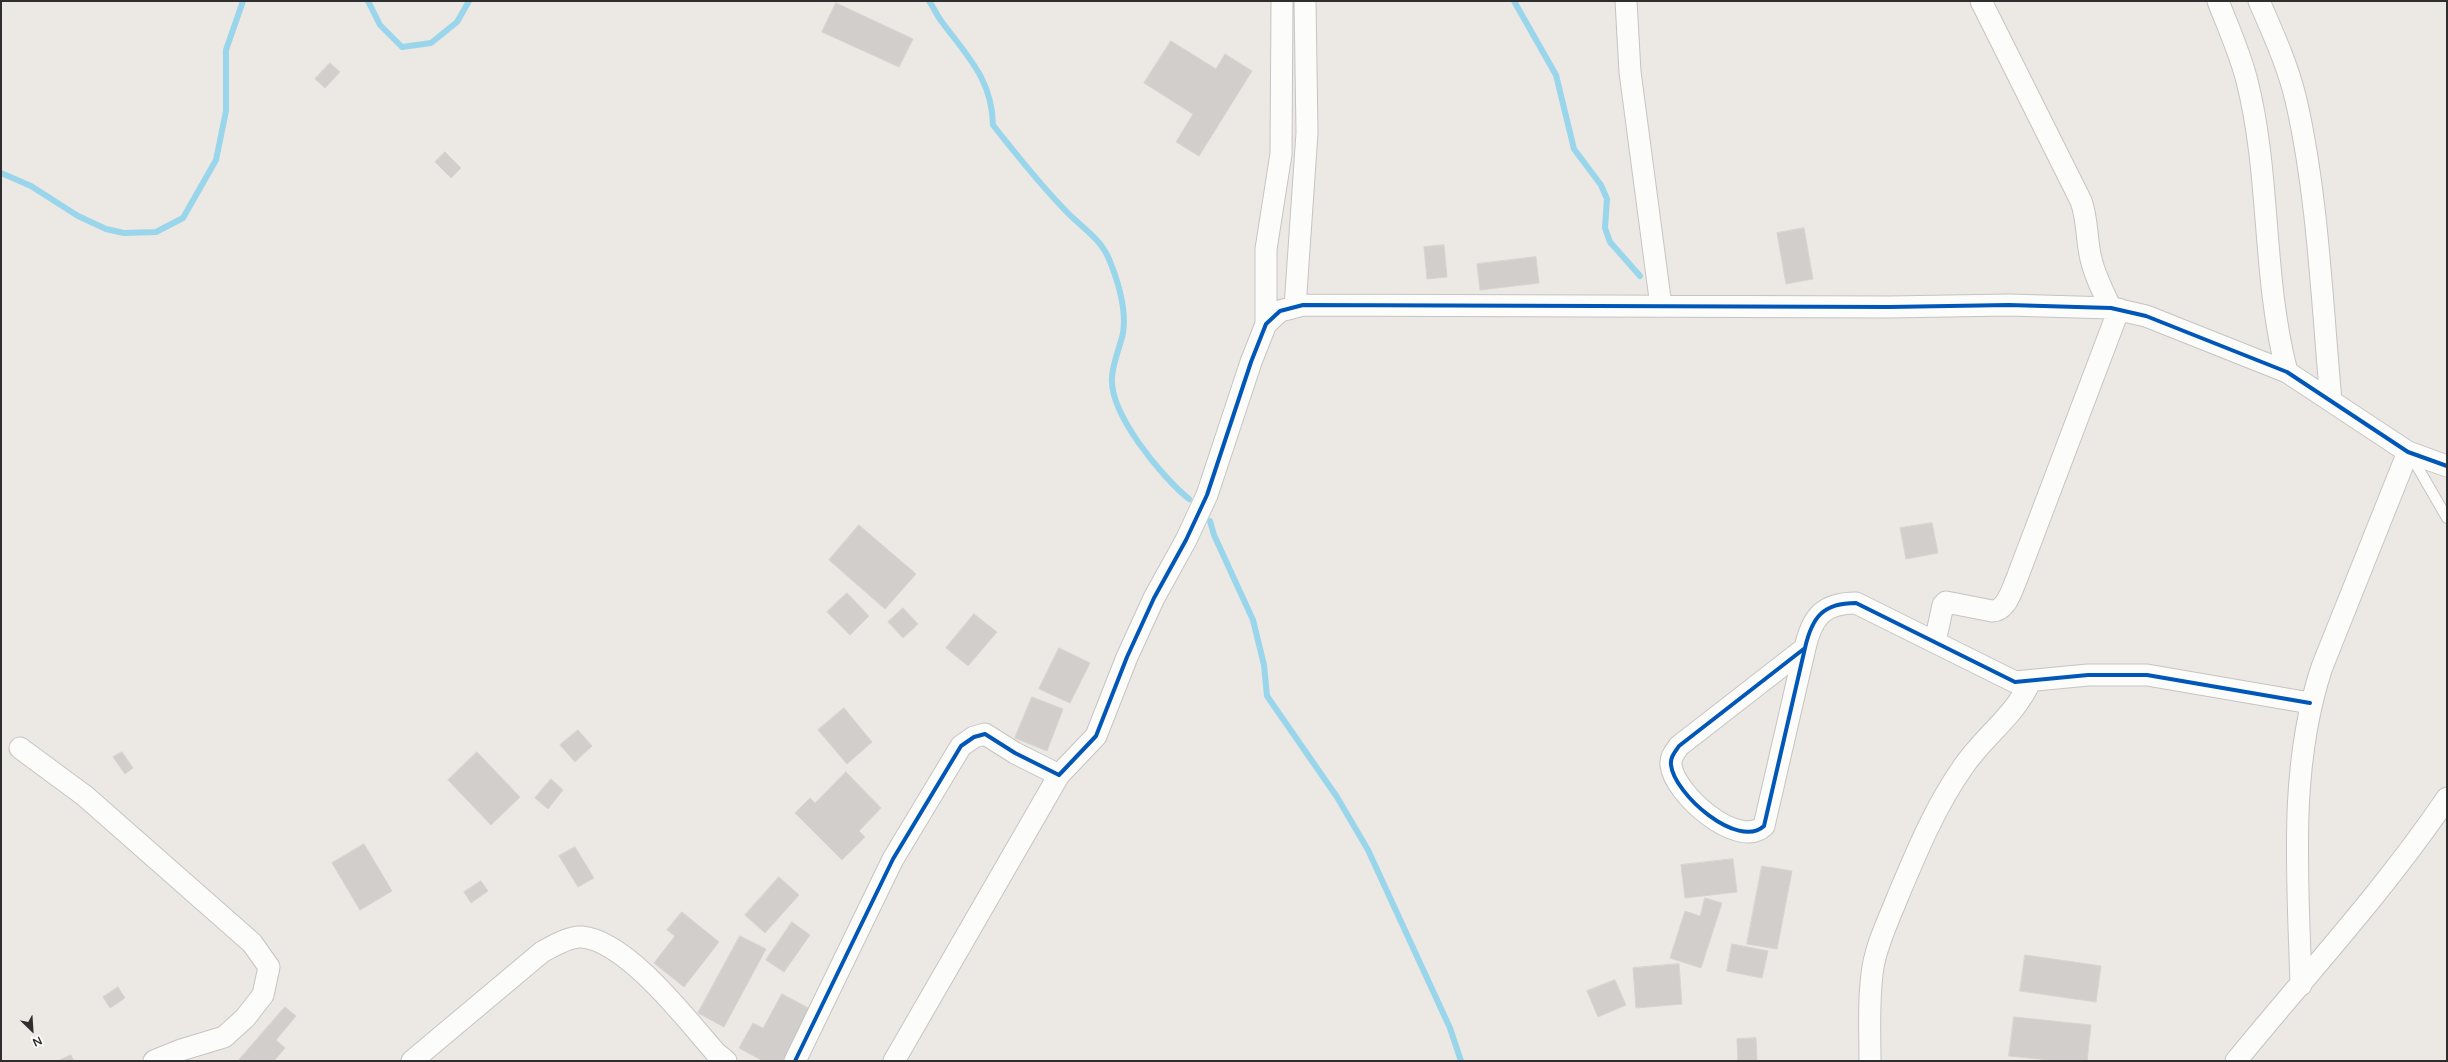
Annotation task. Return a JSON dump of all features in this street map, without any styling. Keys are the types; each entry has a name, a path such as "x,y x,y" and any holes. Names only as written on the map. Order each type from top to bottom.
{"street":[{"path":"894,1061 1060,775 1096,736 1127,657 1154,598 1186,540 1207,495 1251,362 1266,324 1266,249 1281,154 1282,1"},
{"path":"1294,307 1307,133 1305,1"},
{"path":"1626,1 1630,72 1661,306"},
{"path":"1981,1 2081,201 2088,225 2090,258 2095,274 2115,308"},
{"path":"2218,1 2236,47 2248,88 2259,162 2272,305 2287,372"},
{"path":"2260,1 2284,62 2296,99 2308,163 2331,401"},
{"path":"1266,324 1280,311 1303,305 2009,305 2115,308 2146,316 2287,372 2408,452 2447,466"},
{"path":"1935,642 1943,605 1946,602 1992,611 1997,611 2004,606 2017,578 2115,308"},
{"path":"2301,985 2296,830 2303,754 2310,703 2322,667 2408,452"},
{"path":"1805,648 1679,746 1673,754 1671,764 1673,774 1698,808 1712,819 1749,834 1758,831 1764,826 1809,631 1817,616 1829,608 1843,603 1856,603 2015,682 2030,682 2088,675 2148,675 2310,703"},
{"path":"1870,1061 1870,1000 1873,966 1882,935 1913,861 1937,808 1964,765 2022,700 2030,682"},
{"path":"795,1061 893,859 961,746 974,737 985,734 1015,753 1060,775"},
{"path":"20,748 85,796 246,937 269,968 263,995 245,1018 224,1037 181,1050 154,1061"},
{"path":"2236,1061 2301,985 2412,848 2447,798"},
{"path":"412,1061 542,952 563,942 581,937 599,942 624,956 657,986 716,1053 726,1061"}],"lane":[{"path":"2408,452 2447,518"}],"building":[{"path":"836,3 913,39 899,67 822,32"},
{"path":"1171,41 1216,69 1225,54 1252,71 1199,156 1176,142 1193,114 1144,83"},
{"path":"330,63 340,72 325,88 315,79"},
{"path":"445,152 461,168 451,178 435,162"},
{"path":"1804,228 1813,279 1786,284 1777,233"},
{"path":"1444,245 1447,277 1427,279 1424,247"},
{"path":"1536,257 1539,283 1480,290 1477,264"},
{"path":"1932,523 1938,553 1906,559 1900,528"},
{"path":"859,525 916,574 885,609 829,560"},
{"path":"847,593 869,616 850,635 827,612"},
{"path":"903,608 918,624 903,638 888,622"},
{"path":"974,614 997,632 968,666 946,648"},
{"path":"1059,648 1090,663 1070,703 1039,689"},
{"path":"1032,697 1063,709 1047,751 1015,738"},
{"path":"844,708 872,742 847,764 818,730"},
{"path":"578,730 592,746 575,762 560,745"},
{"path":"122,752 133,768 125,774 113,757"},
{"path":"477,752 520,797 491,825 448,780"},
{"path":"846,772 881,808 859,831 865,837 842,860 795,813 810,798 815,803"},
{"path":"551,779 563,790 548,809 535,798"},
{"path":"364,844 392,891 360,910 332,863"},
{"path":"575,847 594,878 578,887 559,856"},
{"path":"1733,859 1737,892 1685,898 1681,865"},
{"path":"1762,866 1792,871 1777,949 1747,944"},
{"path":"779,877 799,895 765,933 745,915"},
{"path":"481,881 488,891 471,903 464,892"},
{"path":"1705,898 1722,903 1701,968 1670,958 1685,911 1700,916"},
{"path":"682,912 719,942 684,987 654,963 675,936 667,930"},
{"path":"792,922 810,935 784,972 766,960"},
{"path":"740,936 766,949 724,1027 698,1013"},
{"path":"1732,944 1768,951 1762,978 1727,971"},
{"path":"2025,955 2101,966 2096,1002 2020,991"},
{"path":"1679,964 1682,1004 1636,1008 1633,968"},
{"path":"1615,980 1626,1005 1598,1017 1587,991"},
{"path":"118,987 125,998 110,1008 103,997"},
{"path":"782,994 818,1013 791,1061 763,1061 739,1048 753,1023 763,1028"},
{"path":"285,1007 296,1016 276,1040 285,1048 274,1061 255,1061 253,1059 251,1061 238,1061"},
{"path":"2014,1017 2091,1025 2087,1061 2060,1061 2009,1056"},
{"path":"1756,1038 1757,1061 1738,1061 1737,1039"},
{"path":"71,1055 74,1061 58,1061"}],"waterway":[{"path":"1,173 31,186 78,216 106,229 124,233 156,232 183,218 216,160 226,111 226,50 243,1"},
{"path":"368,1 380,25 402,47 431,43 457,22 469,1"},
{"path":"929,1 940,20 969,57 983,81 992,109 993,125 1045,188 1100,244 1105,251 1118,285 1124,314 1123,333 1112,377 1113,392 1119,409 1139,444 1165,476 1189,499"},
{"path":"1514,1 1556,75 1574,149 1601,185 1607,199 1605,228 1610,242 1640,276"},
{"path":"1210,521 1214,535 1253,620 1264,665 1267,696 1337,797 1368,850 1450,1028 1461,1061"}],"cycle path":[{"path":"795,1061 893,859 961,746 974,737 985,734 1015,753 1059,775 1096,736 1127,657 1154,598 1186,540 1207,495 1251,362 1266,324 1280,311 1303,305 1889,307 2009,305 2111,308 2146,316 2287,372 2408,452 2447,466"},
{"path":"1805,648 1679,746 1672,757 1671,765 1675,777 1683,790 1709,815 1724,825 1739,831 1753,831 1764,826 1808,637 1811,628 1821,614 1827,609 1835,606 1856,603 2015,682 2088,675 2147,675 2310,703"}]}
